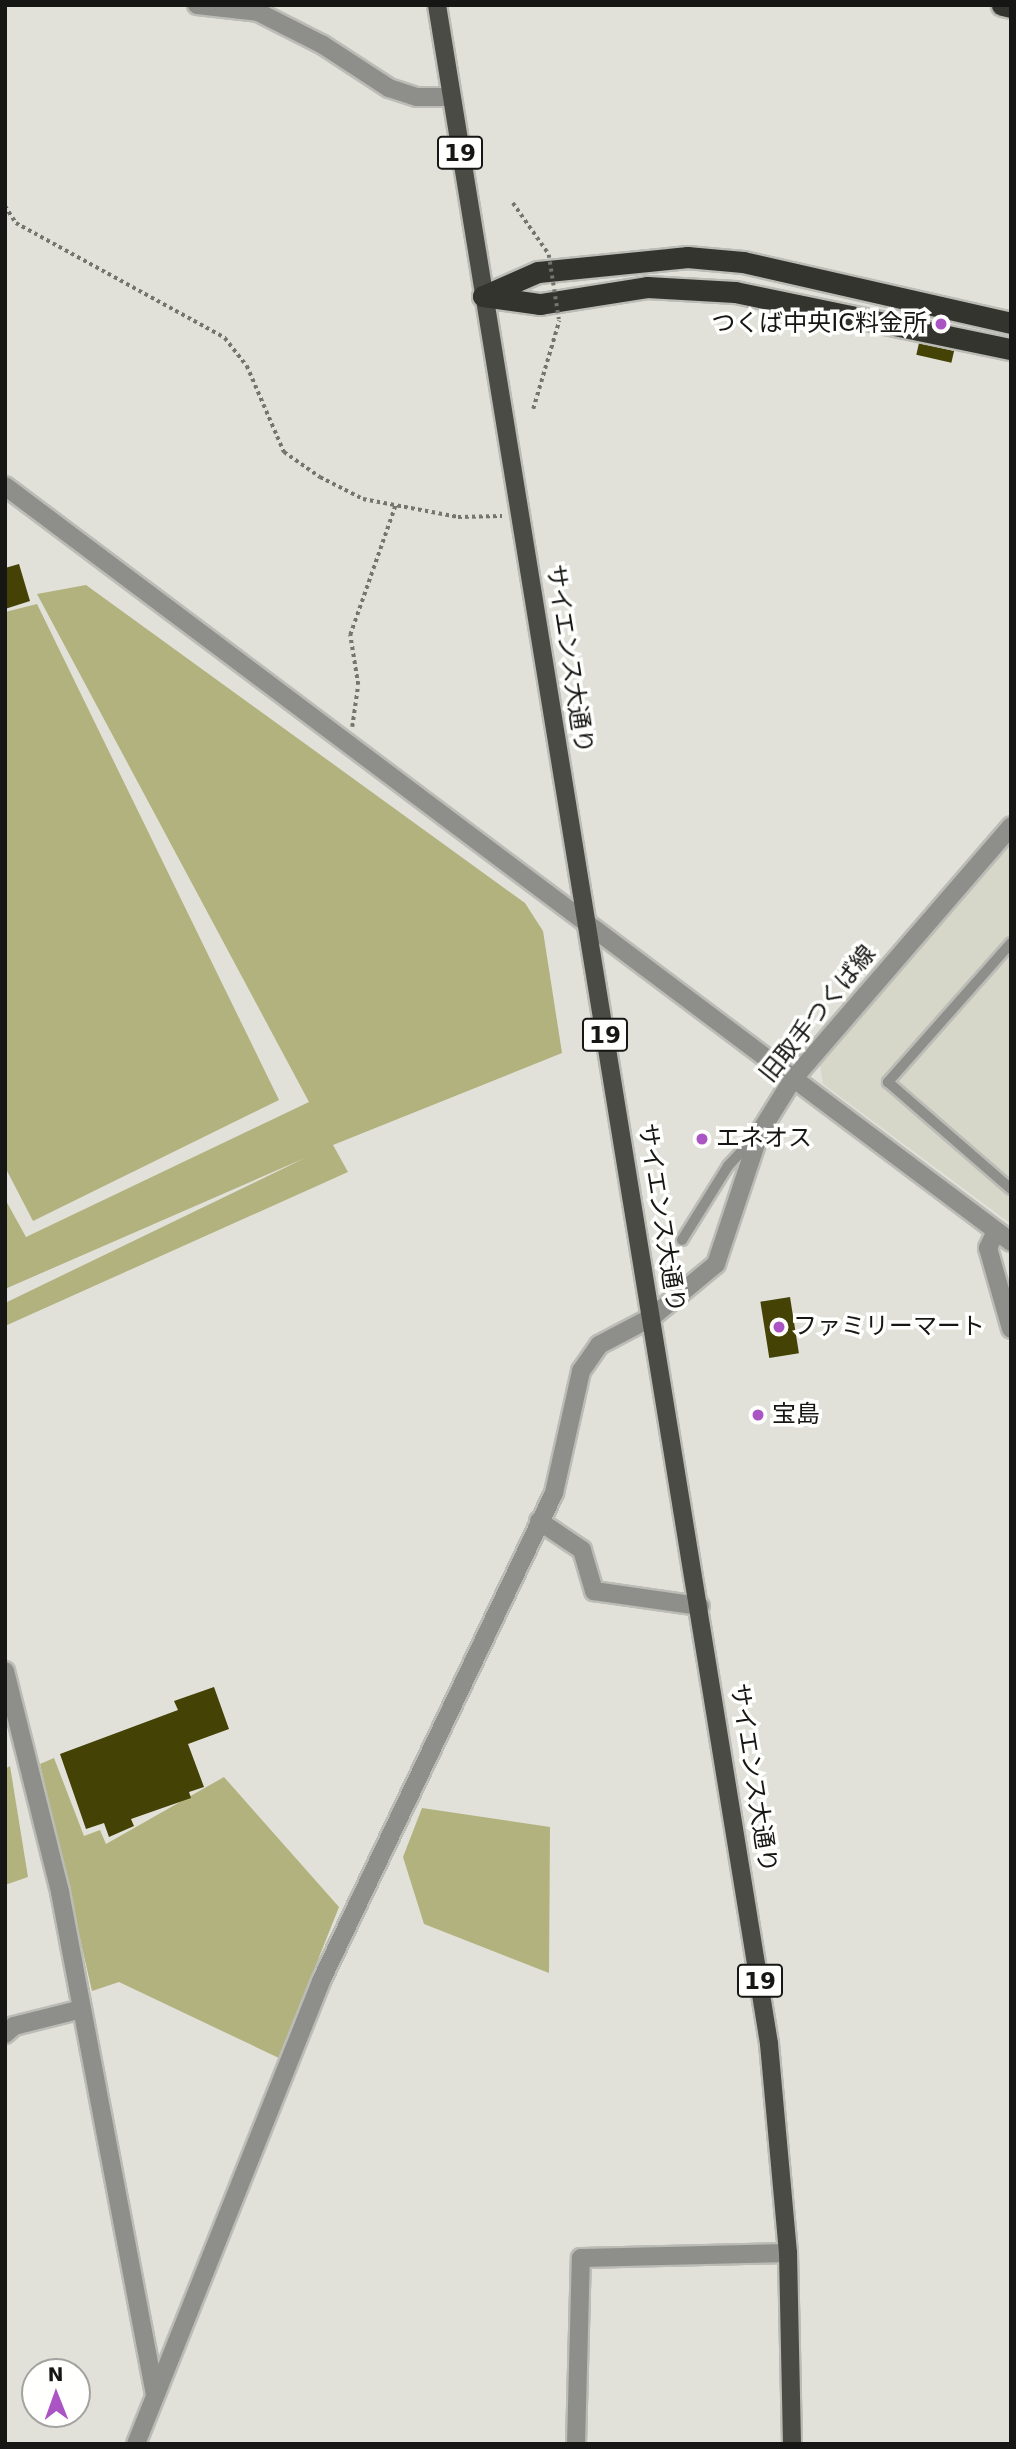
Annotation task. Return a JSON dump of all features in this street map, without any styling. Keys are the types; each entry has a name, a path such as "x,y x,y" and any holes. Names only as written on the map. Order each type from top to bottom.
{"highway":[{"path":"1002,5 1011,7"},
{"path":"483,296 538,272 687,257 743,262 1011,323"},
{"path":"483,296 540,304 647,287 735,292 1011,349"}],"main road":[{"name":"サイエンス大通り","path":"437,5 700,1606 769,2043 788,2253 792,2444"}],"street":[{"path":"197,5 258,12 323,45 389,88 421,98 451,97"},
{"path":"5,486 1004,1237 988,1248 1011,1329"},
{"name":"旧取手つくば線","path":"136,2444 321,1981 554,1493 581,1371 600,1345 652,1317 716,1264 760,1132 793,1079 1011,826"},
{"path":"539,1521 582,1550 594,1591 700,1606"},
{"path":"5,1671 82,2009 155,2395"},
{"path":"5,2034 14,2026 82,2009"},
{"path":"576,2444 581,2258 788,2253"}],"lane":[{"path":"1011,943 888,1082 1011,1189"},
{"path":"682,1240 728,1166 760,1132"}],"path":[{"path":"513,203 549,255 559,319 533,410"},
{"path":"5,206 16,222 225,338 247,366 284,452 363,499 458,517 521,516"},
{"path":"349,747 358,685 350,635 396,504"}],"shaded area":[{"path":"1011,843 1011,1224 823,1084 820,1065"}],"green space":[{"path":"86,585 525,903 543,931 562,1053 333,1145 348,1172 5,1326 5,1303 305,1158 5,1289 5,1199 26,1237 309,1102 37,594"},
{"path":"37,604 279,1100 33,1221 5,1167 5,612"},
{"path":"54,1758 84,1836 100,1830 106,1844 224,1777 339,1907 279,2058 119,1982 92,1991 40,1764"},
{"path":"10,1766 28,1877 5,1885 5,1769"},
{"path":"422,1808 550,1827 549,1973 424,1924 403,1857"}],"building":[{"path":"919,343 954,351 951,363 916,355"},
{"path":"19,564 30,601 5,609 5,568"},
{"name":"ファミリーマート","path":"790,1297 799,1353 769,1358 760,1302"},
{"path":"214,1687 229,1729 188,1744 204,1787 189,1792 191,1798 131,1819 134,1826 109,1837 104,1823 86,1829 60,1754 178,1710 174,1701"}],"place":[{"name":"つくば中央IC料金所","path":"941,324"},
{"name":"エネオス","path":"702,1139"},
{"name":"ファミリーマート","path":"779,1327"},
{"name":"宝島","path":"758,1415"}]}
